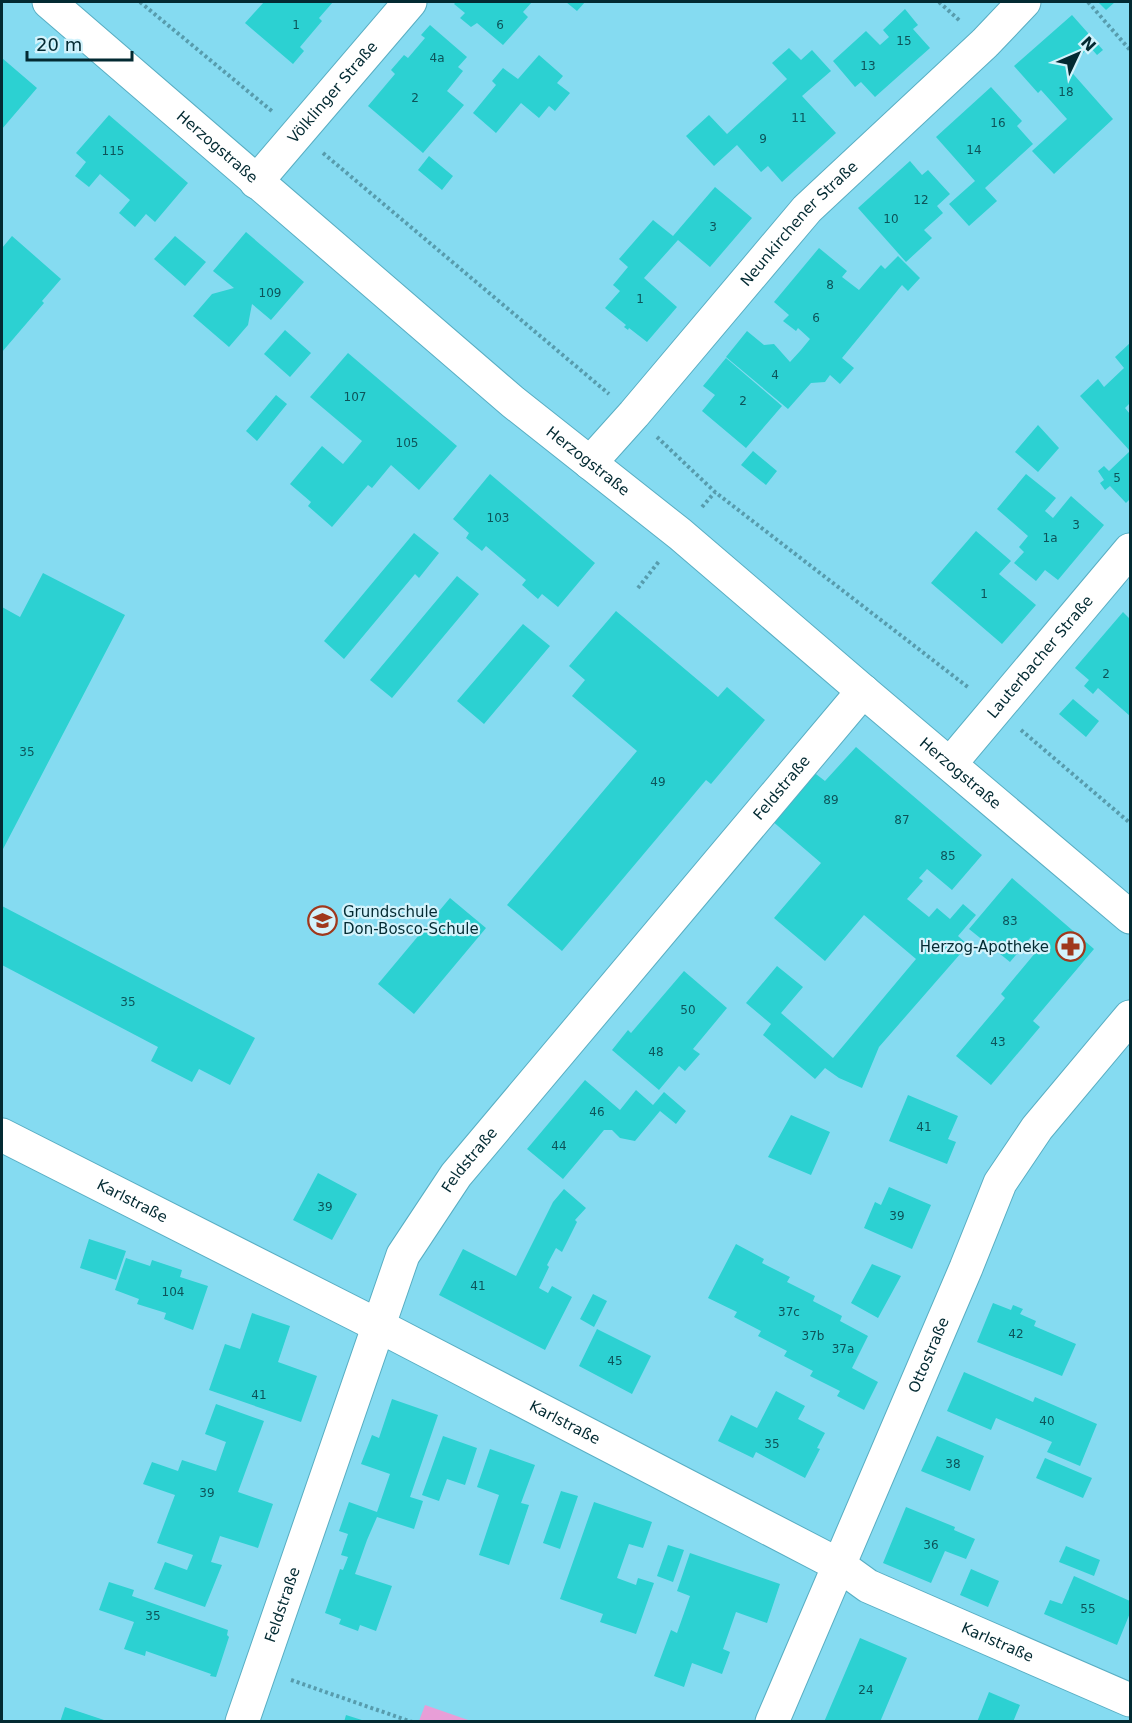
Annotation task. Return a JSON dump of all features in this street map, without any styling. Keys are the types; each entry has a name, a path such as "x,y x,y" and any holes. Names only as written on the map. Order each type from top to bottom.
{"street":[{"name":"Herzogstraße","path":"49,2 513,402 680,534 1131,917"},
{"name":"Völklinger Straße","path":"256,182 410,2"},
{"name":"Neunkirchener Straße","path":"590,463 807,209 985,44 1024,2"},
{"name":"Lauterbacher Straße","path":"950,764 1131,550"},
{"name":"Feldstraße","path":"242,1722 403,1255 456,1175 863,691"},
{"name":"Ottostraße","path":"772,1722 966,1268 1000,1183 1037,1128 1131,1017"},
{"name":"Karlstraße","path":"2,1136 379,1326 839,1565 868,1586 1131,1700"}],"path":[{"path":"1088,2 1131,50"},
{"path":"260,1669 412,1722"}],"shaded area":[{"path":"425,1705 471,1721 419,1721"}],"building":[{"path":"264,2 333,2 319,18 322,21 300,47 304,51 293,64 245,23"},
{"path":"456,2 532,2 523,12 528,17 503,45 477,23 471,27 460,18 465,13 454,4"},
{"path":"566,2 585,2 577,11"},
{"path":"1098,2 1115,2 1106,10"},
{"path":"905,9 918,25 913,29 930,48 875,97 861,82 855,87 833,61 866,31 880,45 889,37 883,30"},
{"path":"1072,15 1103,50 1097,55 1090,47 1067,67 1113,119 1054,174 1032,151 1067,119 1041,90 1038,93 1014,66"},
{"path":"430,25 467,57 458,67 463,71 447,91 464,105 423,153 368,106 395,74 391,70 404,55 408,58 425,38 421,35"},
{"path":"789,48 801,60 812,50 831,71 802,96 836,133 782,182 768,166 761,172 737,145 714,166 686,136 709,115 727,134 787,79 772,63"},
{"path":"539,55 563,76 557,83 570,93 555,111 549,106 539,118 521,103 496,133 473,113 496,85 492,81 503,68 518,79"},
{"path":"2,58 37,88 2,129"},
{"path":"991,87 1022,121 1017,126 1033,144 985,188 997,201 969,226 949,204 975,181 936,137"},
{"path":"109,115 188,183 155,222 146,214 135,227 119,213 130,200 100,174 89,187 75,176 86,162 76,153"},
{"path":"429,156 453,176 442,190 418,170"},
{"path":"910,161 922,175 928,170 950,194 937,206 943,213 924,230 932,238 906,262 858,208"},
{"path":"715,187 752,218 710,267 678,240 644,278 677,307 647,342 629,328 628,330 624,327 626,325 605,308 620,291 613,285 628,267 619,259 653,220 673,236"},
{"path":"246,232 304,282 271,320 252,304 248,325 229,347 193,316 212,294 234,288 213,271"},
{"path":"12,236 61,279 42,301 44,303 2,352 2,248"},
{"path":"175,236 206,262 185,286 154,259"},
{"path":"819,248 847,271 842,277 859,290 881,265 885,269 898,256 920,278 908,291 902,285 842,358 854,368 840,384 830,375 825,382 811,383 788,409 726,357 747,331 764,345 774,344 790,362 801,350 810,339 798,328 796,331 783,321 789,315 774,302"},
{"path":"285,330 311,353 290,377 264,354"},
{"path":"1130,343 1130,403 1125,408 1130,414 1130,451 1080,396 1098,379 1104,387 1124,368 1115,357"},
{"path":"348,353 457,446 419,490 391,465 372,488 368,485 332,527 308,506 311,502 290,484 322,446 343,464 362,441 310,397"},
{"path":"726,358 782,406 746,448 702,411 715,395 703,386"},
{"path":"276,395 287,404 257,441 246,431"},
{"path":"1038,425 1059,448 1038,472 1015,452"},
{"path":"753,451 777,471 766,485 741,465"},
{"path":"1130,451 1130,499 1126,503 1110,486 1105,490 1100,483 1104,480 1098,471 1104,466 1109,471"},
{"path":"490,474 595,563 558,607 542,594 538,599 522,585 526,580 486,546 482,551 466,538 469,533 453,519"},
{"path":"1026,474 1056,498 1045,511 1053,518 1071,496 1104,525 1058,580 1045,570 1036,581 1014,563 1024,552 1019,547 1028,536 997,509"},
{"path":"976,531 1011,561 999,574 1036,605 1002,644 931,583"},
{"path":"414,533 439,553 419,578 415,574 344,659 324,641"},
{"path":"43,573 125,615 2,851 2,607 20,617"},
{"path":"457,576 479,594 392,698 370,680"},
{"path":"616,611 718,697 727,687 765,720 711,784 706,780 562,951 507,905 637,751 572,696 585,680 569,666"},
{"path":"1123,612 1130,619 1130,716 1098,688 1093,694 1084,686 1089,680 1075,668"},
{"path":"523,624 550,646 484,724 457,701"},
{"path":"1073,699 1099,721 1086,737 1059,714"},
{"path":"856,747 982,855 952,890 927,869 919,878 923,881 907,899 929,917 937,908 950,919 963,904 976,915 958,936 968,945 879,1047 862,1088 839,1078 825,1068 815,1079 763,1035 771,1024 746,1003 777,966 803,987 781,1013 833,1058 916,959 864,915 825,961 774,918 821,863 771,820 812,771 825,781"},
{"path":"1012,878 1094,949 1033,1021 1040,1027 991,1085 956,1056 1005,998 1001,994 1041,946 1031,937 1010,962 969,929"},
{"path":"450,898 486,928 414,1014 378,984"},
{"path":"2,906 255,1038 230,1085 199,1069 192,1082 151,1061 158,1047 2,965"},
{"path":"684,971 727,1008 693,1049 700,1054 685,1071 679,1066 659,1090 612,1050 628,1030 631,1033"},
{"path":"585,1080 620,1110 636,1090 653,1105 664,1092 686,1111 676,1124 660,1111 635,1141 620,1138 612,1130 604,1130 563,1179 527,1149"},
{"path":"908,1095 958,1116 948,1139 956,1142 947,1164 889,1141"},
{"path":"791,1115 830,1132 811,1175 768,1157"},
{"path":"318,1173 357,1194 332,1240 293,1220"},
{"path":"889,1187 931,1205 912,1249 864,1228 875,1202 881,1205"},
{"path":"564,1189 586,1208 575,1220 577,1222 562,1252 556,1248 539,1288 548,1293 552,1286 572,1297 545,1350 439,1295 463,1249 516,1276 553,1202"},
{"path":"89,1239 126,1251 116,1280 80,1268"},
{"path":"736,1244 764,1259 762,1263 790,1277 787,1282 815,1296 813,1301 842,1316 840,1321 868,1336 852,1368 878,1382 864,1410 837,1396 840,1391 810,1376 813,1371 784,1356 787,1351 758,1336 761,1331 734,1317 737,1312 708,1298"},
{"path":"126,1258 150,1266 152,1260 182,1270 180,1277 208,1286 193,1330 164,1319 166,1313 137,1304 139,1299 115,1290"},
{"path":"872,1264 901,1276 878,1318 851,1303"},
{"path":"593,1294 607,1301 594,1327 580,1319"},
{"path":"993,1303 1011,1310 1013,1305 1023,1309 1020,1314 1036,1321 1034,1326 1076,1344 1062,1376 977,1342"},
{"path":"252,1313 290,1326 278,1362 317,1376 301,1422 209,1390 225,1344 240,1349"},
{"path":"597,1329 651,1356 632,1394 579,1366"},
{"path":"964,1372 1033,1402 1035,1397 1097,1424 1080,1466 1047,1452 1052,1442 996,1418 991,1430 947,1411"},
{"path":"776,1391 805,1406 798,1419 825,1433 817,1448 820,1449 805,1478 756,1452 753,1458 718,1441 731,1415 757,1428"},
{"path":"392,1399 438,1415 410,1497 423,1501 414,1529 377,1517 367,1540 355,1574 392,1586 376,1631 360,1625 358,1631 339,1624 341,1619 325,1613 340,1569 343,1570 348,1557 341,1555 348,1534 339,1531 349,1502 377,1512 390,1474 361,1464 372,1435 379,1438"},
{"path":"216,1404 264,1421 238,1492 273,1504 258,1548 220,1536 211,1562 222,1565 205,1607 154,1589 165,1562 187,1570 193,1555 157,1543 175,1495 143,1484 152,1462 178,1471 182,1460 216,1471 226,1442 205,1434"},
{"path":"443,1436 477,1448 465,1485 447,1479 439,1501 422,1495"},
{"path":"937,1436 984,1456 970,1491 921,1471"},
{"path":"490,1449 535,1465 521,1503 529,1505 509,1565 479,1555 499,1495 477,1487"},
{"path":"1045,1458 1092,1478 1083,1498 1036,1478"},
{"path":"561,1491 578,1496 560,1549 543,1543"},
{"path":"594,1502 652,1522 643,1548 629,1544 617,1578 636,1585 638,1578 654,1583 636,1634 600,1622 603,1614 560,1599"},
{"path":"906,1507 955,1527 954,1530 975,1539 966,1559 945,1551 931,1583 883,1563"},
{"path":"668,1545 684,1550 673,1582 657,1576"},
{"path":"1066,1546 1100,1560 1094,1576 1059,1562"},
{"path":"690,1553 780,1584 767,1623 736,1612 723,1649 730,1652 722,1674 692,1663 684,1687 654,1676 671,1630 677,1633 690,1596 677,1591"},
{"path":"971,1569 999,1581 988,1607 960,1595"},
{"path":"1074,1576 1130,1601 1130,1613 1117,1645 1044,1614 1050,1600 1062,1604"},
{"path":"109,1582 134,1590 132,1596 228,1630 229,1637 216,1677 146,1651 145,1656 124,1649 134,1622 99,1610"},
{"path":"860,1638 907,1658 880,1722 824,1722"},
{"path":"989,1692 1020,1705 1013,1722 977,1722"},
{"path":"65,1707 107,1721 107,1722 60,1722"},
{"path":"346,1715 365,1721 365,1722 344,1722"}],"place":[{"name":"Grundschule Don-Bosco-Schule","path":"322,921"},
{"name":"Herzog-Apotheke","path":"1070,947"}]}
